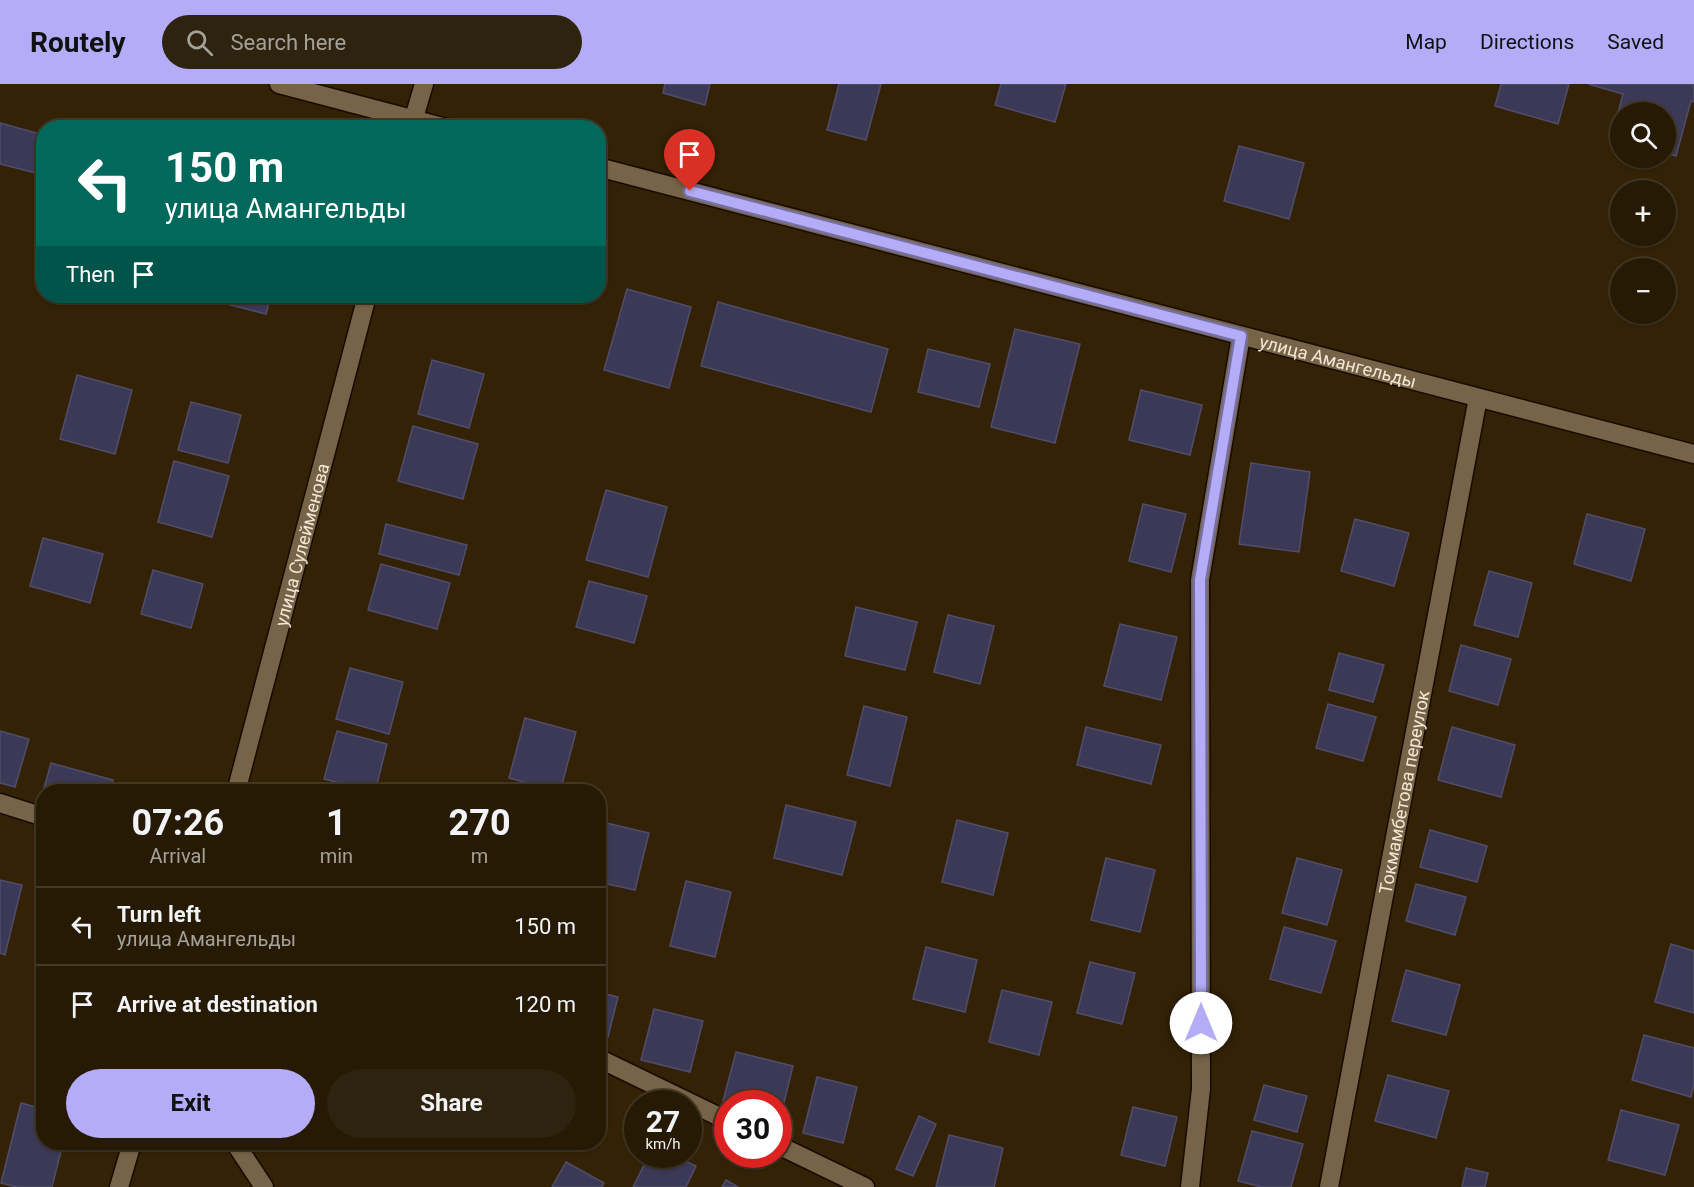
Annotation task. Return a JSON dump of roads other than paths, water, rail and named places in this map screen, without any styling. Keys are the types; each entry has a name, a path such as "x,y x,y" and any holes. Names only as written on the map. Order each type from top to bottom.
{"street":[{"path":"279,84 402,120"},
{"path":"413,120 424,84"},
{"name":"улица Амангельды","path":"606,169 1694,454"},
{"name":"улица Сулейменова","path":"238,784 365,303"},
{"path":"1190,1187 1201,1089 1200,580 1241,336"},
{"name":"Токмамбетова переулок","path":"1329,1187 1478,398"},
{"path":"0,803 36,814"},
{"path":"606,1062 714,1114"},
{"path":"118,1187 130,1150"},
{"path":"240,1150 264,1187"},
{"path":"792,1152 865,1187"}]}
